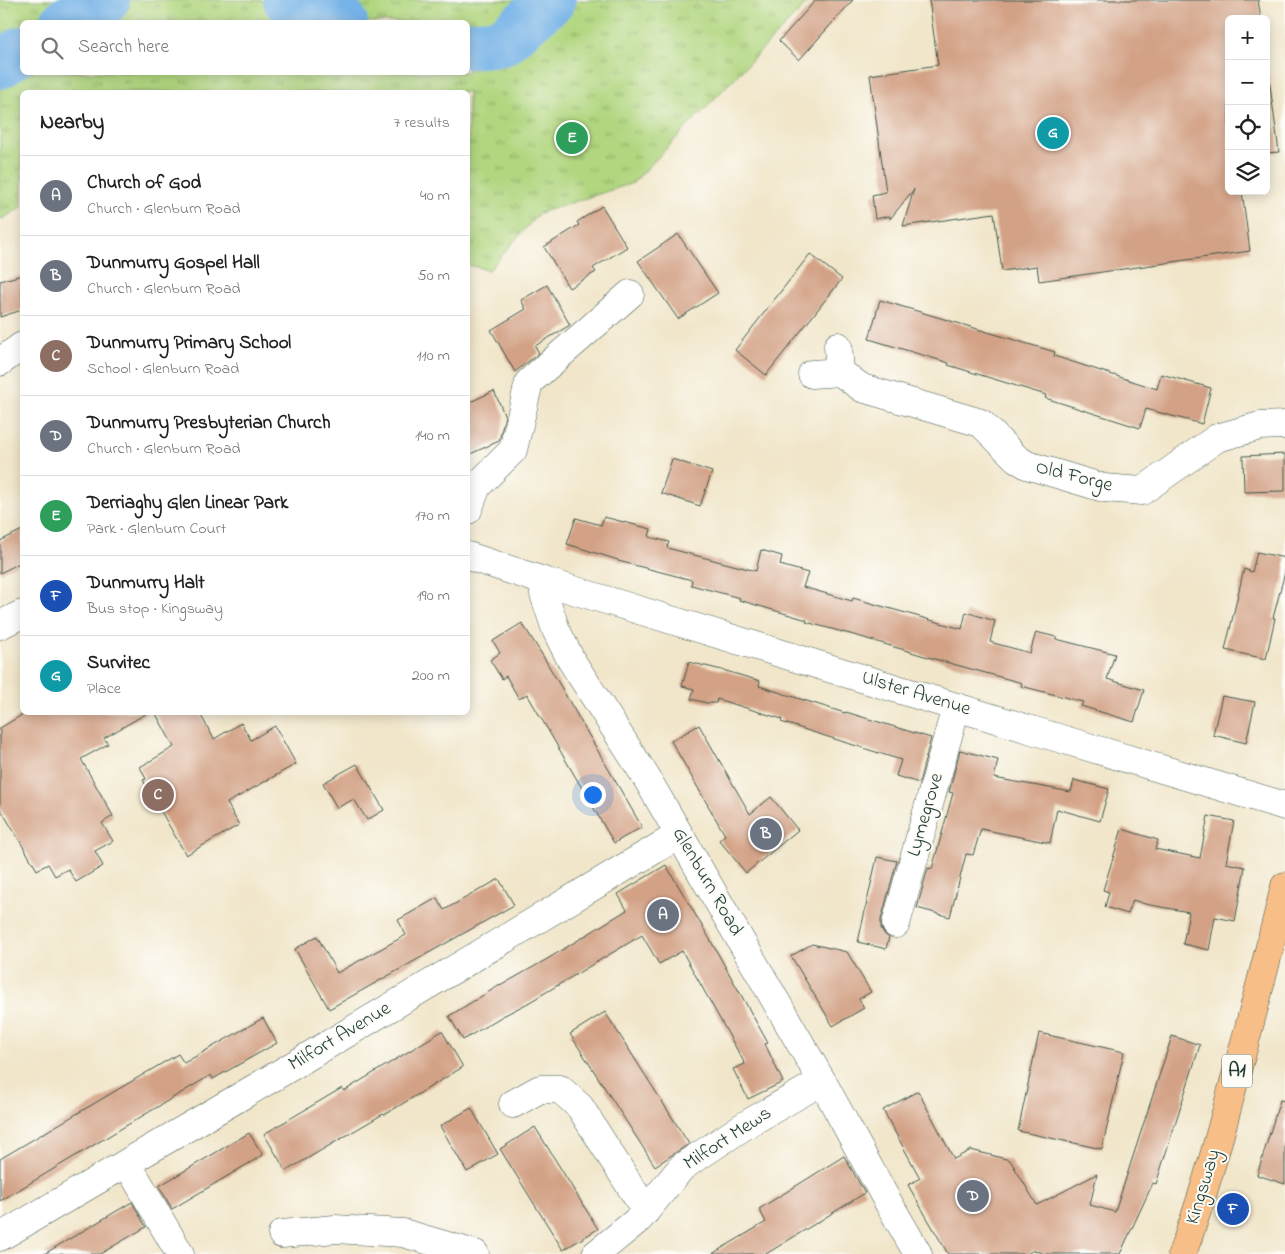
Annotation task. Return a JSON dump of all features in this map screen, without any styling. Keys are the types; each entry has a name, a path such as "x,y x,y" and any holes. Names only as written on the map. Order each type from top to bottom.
{"main road":[{"name":"Kingsway","path":"1182,1254 1222,1129 1263,978 1285,886"}],"street":[{"path":"470,505 477,486 512,450 528,382 630,294"},
{"path":"0,362 20,347"},
{"name":"Old Forge","path":"812,374 839,359 862,388 981,423 1016,458 1026,465 1104,488 1142,492 1217,438 1260,426 1285,425"},
{"path":"470,557 546,582"},
{"name":"Ulster Avenue","path":"546,582 1285,806"},
{"name":"Glenburn Road","path":"546,582 544,594 556,630 571,660 646,777 822,1081 918,1254"},
{"path":"0,625 20,615"},
{"name":"Lymegrove","path":"896,924 956,707"},
{"name":"Milfort Avenue","path":"0,1237 323,1048 679,834"},
{"name":"Milfort Mews","path":"596,1254 640,1219 682,1167 744,1126 822,1081"},
{"path":"513,1104 540,1089 560,1089 580,1107 646,1211"},
{"path":"127,1163 180,1254"},
{"path":"282,1234 334,1229 403,1233 474,1254"}],"green space":[{"path":"0,0 810,0 633,183 539,213 489,270 470,265 470,90 20,90 20,208 0,220"}],"building":[{"path":"816,0 853,0 799,60 779,41"},
{"path":"929,0 1258,0 1260,15 1225,15 1225,195 1243,195 1250,251 1039,281 1037,266 1002,271 994,213 903,226 914,189 890,219 890,216 875,219 872,195 886,192 870,75 938,65"},
{"path":"1270,86 1279,152 1270,153"},
{"path":"602,206 627,247 593,268 596,272 569,288 544,247 579,225 577,222"},
{"path":"678,234 718,293 678,319 638,261"},
{"path":"810,254 842,279 766,375 735,350"},
{"path":"20,276 20,311 0,317 0,281"},
{"path":"547,285 570,325 535,346 539,353 515,372 491,330 526,309 521,300"},
{"path":"880,300 1055,352 1054,356 1157,389 1161,374 1211,388 1202,424 1146,409 1140,428 1045,398 1046,395 948,365 949,363 869,339"},
{"path":"494,391 505,416 499,441 470,454 470,402"},
{"path":"1285,454 1285,491 1244,492 1243,456"},
{"path":"672,459 712,472 700,506 661,493"},
{"path":"604,517 651,529 649,537 669,542 667,548 756,571 761,550 782,556 780,565 808,573 803,587 852,601 853,598 962,629 966,612 995,621 990,642 1030,653 1036,632 1115,654 1107,679 1144,690 1134,722 1081,706 1083,702 1021,686 1022,683 806,622 807,620 739,600 740,598 691,585 692,580 618,561 567,544 576,518 601,525"},
{"path":"20,531 20,563 0,573 0,541"},
{"path":"1257,552 1285,558 1285,572 1273,618 1275,618 1266,659 1225,650 1244,569 1252,572"},
{"path":"522,623 642,827 614,843 527,694 519,699 506,676 502,679 490,660 500,653 493,641"},
{"path":"689,662 760,681 759,686 931,738 919,783 896,776 901,760 781,722 782,719 717,699 716,703 707,703 691,699 694,689 682,686"},
{"path":"1222,696 1255,702 1246,743 1213,735"},
{"path":"22,715 144,715 104,738 108,744 81,759 113,816 102,823 113,841 95,851 103,866 76,882 68,869 55,876 48,864 37,870 0,808 0,728"},
{"path":"157,715 201,715 214,739 241,723 251,740 275,726 296,764 227,803 239,825 186,855 143,780 146,779 140,767 174,747"},
{"path":"699,725 750,814 771,797 798,830 746,873 719,840 725,835 671,741"},
{"path":"960,750 998,760 994,778 1071,792 1074,780 1109,789 1100,821 1057,809 1050,843 981,829 973,855 966,854 950,917 917,908 928,868 932,869 953,793 949,792"},
{"path":"357,764 384,810 367,820 354,799 337,808 323,783"},
{"path":"1208,816 1234,821 1226,863 1245,867 1235,921 1215,917 1209,950 1183,944 1189,912 1133,900 1128,914 1105,907 1109,892 1103,890 1122,829 1158,840 1155,849 1200,858"},
{"path":"877,857 897,861 881,920 881,928 885,935 889,937 886,949 858,942"},
{"path":"666,865 768,1043 765,1044 783,1082 748,1099 733,1069 745,1064 682,951 659,964 642,935 463,1040 449,1016 627,910 618,894"},
{"path":"499,879 514,905 329,1009 295,949 317,936 337,973 406,935 398,920 437,898 444,910"},
{"path":"812,944 847,952 871,992 859,999 864,1008 833,1026 791,956"},
{"path":"605,1012 689,1144 655,1166 570,1034"},
{"path":"263,1018 277,1043 213,1079 211,1075 0,1201 0,1159 178,1054 184,1063"},
{"path":"442,1031 463,1067 286,1171 264,1134 342,1088 344,1091"},
{"path":"1039,1033 1124,1052 1102,1149 1018,1131"},
{"path":"1172,1036 1200,1045 1156,1184 1153,1183 1120,1254 1044,1254 1034,1250 1027,1254 948,1254 908,1185 920,1178 883,1110 918,1091 954,1159 971,1150 1010,1160 1037,1205 1097,1174 1090,1205 1115,1212"},
{"path":"1280,1100 1285,1101 1285,1184 1257,1175"},
{"path":"471,1108 498,1154 467,1172 440,1126"},
{"path":"535,1127 598,1229 563,1250 500,1149"},
{"path":"249,1133 263,1155 172,1209 159,1186"},
{"path":"844,1156 865,1193 766,1254 712,1254 766,1222 759,1209"},
{"path":"132,1202 146,1227 100,1254 44,1254"}],"waterway":[{"path":"67,20 88,7 106,0"},
{"path":"287,0 339,20"},
{"path":"470,45 502,42 552,0"},
{"path":"0,65 20,51"}],"place":[{"name":"Survitec","path":"1053,133"},
{"name":"Derriaghy Glen Linear Park","path":"572,138"},
{"name":"Dunmurry Primary School","path":"158,795"},
{"name":"Dunmurry Gospel Hall","path":"766,834"},
{"name":"Church of God","path":"663,915"},
{"name":"Dunmurry Presbyterian Church","path":"973,1196"},
{"name":"Dunmurry Halt","path":"1233,1209"}]}
